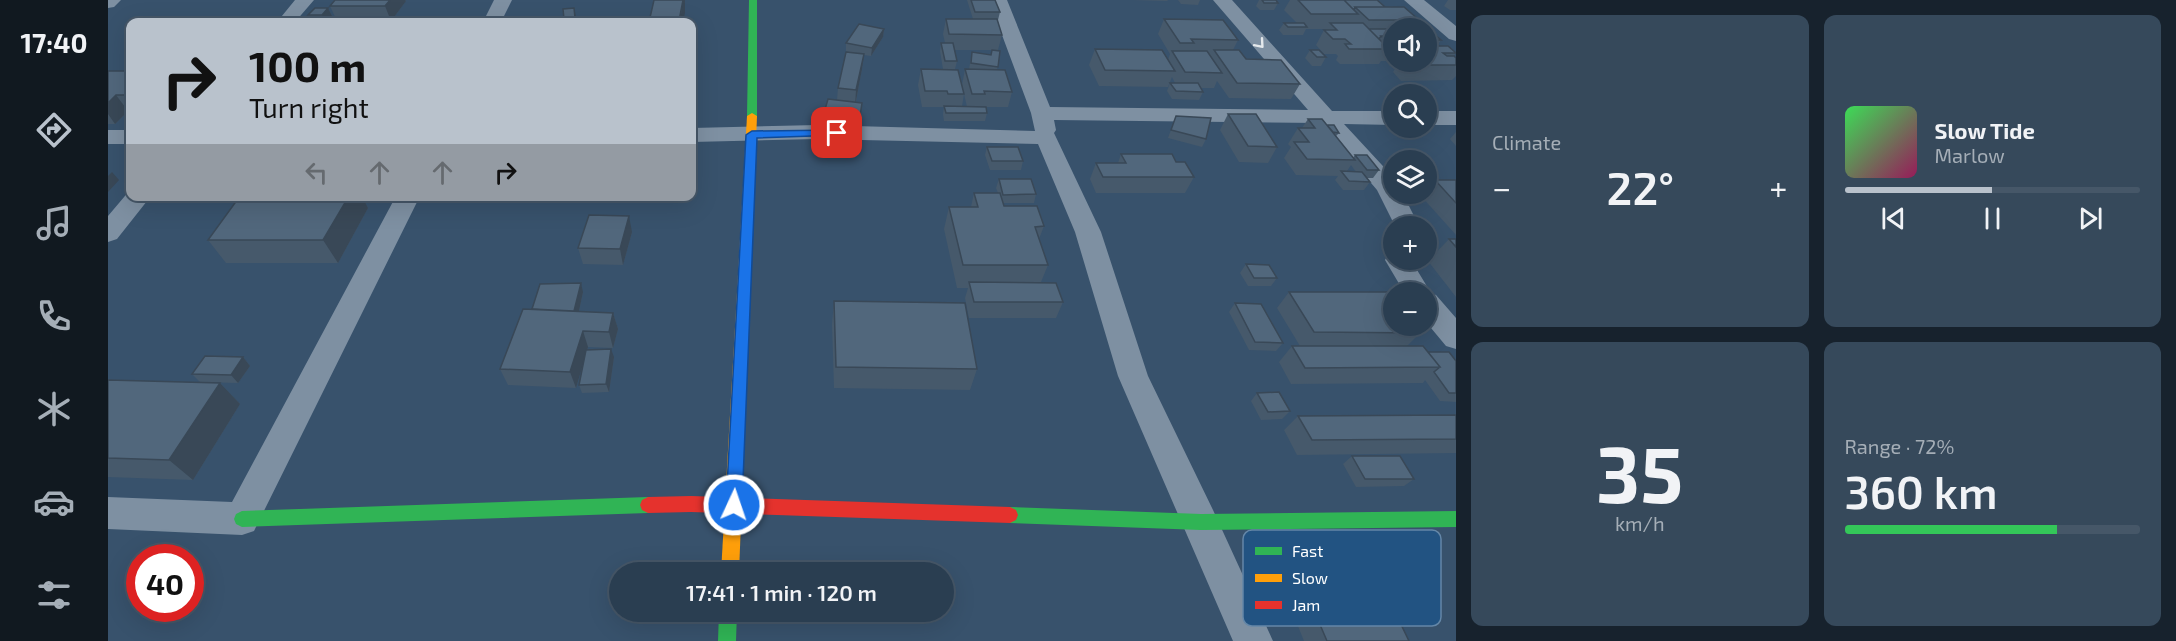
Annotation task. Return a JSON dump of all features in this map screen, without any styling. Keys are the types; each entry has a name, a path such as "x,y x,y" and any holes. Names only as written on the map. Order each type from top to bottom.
{"street":[{"path":"108,3 112,0"},
{"path":"289,18 305,0"},
{"path":"494,18 502,0"},
{"path":"731,562 752,135 753,0"},
{"path":"998,0 1044,126 1088,232 1133,376 1243,618"},
{"path":"1221,0 1388,187 1402,216"},
{"path":"1413,0 1456,35"},
{"path":"696,135 1324,117 1383,118"},
{"path":"1437,118 1456,118"},
{"path":"108,137 126,137"},
{"path":"108,232 135,201"},
{"path":"242,519 405,201"},
{"path":"1437,315 1456,338"},
{"path":"108,513 242,519 691,504 1201,522 1456,519"},
{"path":"727,641 728,622"},
{"path":"1246,626 1253,641"}],"building":[{"path":"335,0 390,0 385,6 330,6"},
{"path":"654,0 683,0 680,18 650,18"},
{"path":"971,0 995,0 1000,12 975,12"},
{"path":"1262,0 1276,0 1278,3 1264,3"},
{"path":"1298,0 1344,0 1358,14 1311,14"},
{"path":"1344,0 1377,0 1385,7 1355,7 1354,10"},
{"path":"1355,7 1404,7 1417,18 1383,18 1383,20 1369,20"},
{"path":"315,8 328,8 322,15 308,15"},
{"path":"574,8 575,18 564,18 563,9"},
{"path":"946,19 997,19 1002,35 949,34"},
{"path":"1164,19 1223,20 1238,40 1191,39 1194,43 1180,43"},
{"path":"1284,23 1304,23 1307,27 1288,27"},
{"path":"1330,23 1363,23 1383,43 1383,49 1349,49 1345,44 1351,44 1345,39 1333,39 1324,30 1337,30"},
{"path":"859,24 884,29 872,48 846,43"},
{"path":"1369,29 1383,29 1383,36 1379,39"},
{"path":"941,43 953,43 957,61 945,61"},
{"path":"1437,46 1448,46 1456,53 1443,53 1447,56 1454,56 1456,65 1437,65"},
{"path":"1095,49 1162,50 1175,71 1105,70"},
{"path":"992,50 1000,51 998,67 971,63 972,52 991,55"},
{"path":"1214,50 1239,50 1246,59 1281,60 1300,84 1237,83"},
{"path":"1310,50 1319,50 1326,57 1317,57"},
{"path":"1172,51 1207,51 1222,73 1185,72"},
{"path":"846,52 864,54 856,90 838,88"},
{"path":"921,69 958,70 964,94 925,91"},
{"path":"965,69 1005,70 1012,92 984,91 985,94 972,94"},
{"path":"108,71 126,71 126,95 116,95 108,103"},
{"path":"1170,83 1198,83 1203,92 1176,91"},
{"path":"828,99 862,103 860,116 824,113"},
{"path":"944,106 986,107 987,113 946,113"},
{"path":"1228,114 1256,114 1277,147 1248,146"},
{"path":"1176,116 1211,118 1206,139 1171,130"},
{"path":"1308,119 1322,119 1355,160 1307,159 1294,142 1309,142 1298,128 1315,128"},
{"path":"1327,125 1334,125 1339,133 1333,132"},
{"path":"987,147 1018,147 1023,161 992,161"},
{"path":"1121,154 1172,154 1176,162 1185,162 1194,177 1103,177 1096,163 1126,163"},
{"path":"1355,155 1367,155 1379,170 1367,170"},
{"path":"1341,171 1362,172 1370,182 1349,181"},
{"path":"999,179 1031,179 1036,194 1003,195"},
{"path":"1437,180 1456,180 1456,203 1437,182"},
{"path":"974,193 1000,193 1004,206 1037,206 1044,226 1035,227 1048,265 963,265 949,207 978,207"},
{"path":"236,201 346,201 323,240 208,240"},
{"path":"589,215 629,216 620,249 578,248"},
{"path":"1449,239 1456,239 1456,247"},
{"path":"1246,264 1269,265 1277,278 1254,278"},
{"path":"969,282 1056,283 1063,302 974,302"},
{"path":"581,283 574,311 532,309 540,284"},
{"path":"1289,292 1383,292 1383,333 1314,332"},
{"path":"834,301 965,303 977,369 836,367"},
{"path":"1235,303 1261,304 1283,343 1255,342"},
{"path":"523,309 613,313 609,332 583,331 570,372 500,369"},
{"path":"1292,346 1423,346 1440,367 1305,368"},
{"path":"611,349 606,384 579,385 586,350"},
{"path":"1428,352 1449,352 1456,361 1456,393 1449,393 1434,372 1440,367"},
{"path":"205,356 243,357 231,375 192,374"},
{"path":"108,380 220,383 169,460 108,458"},
{"path":"1279,392 1290,411 1268,412 1257,393"},
{"path":"1456,415 1456,439 1312,440 1298,416"},
{"path":"1352,456 1400,456 1414,479 1365,479"},
{"path":"1321,626 1402,626 1409,641 1327,641"}],"traffic: fast":[{"path":"752,116 753,0"},
{"path":"242,519 648,505"},
{"path":"1010,515 1201,522 1456,519"},
{"path":"727,641 728,622"}],"traffic: slow":[{"path":"731,562 752,116"}],"traffic: jam":[{"path":"648,505 691,504 1010,515"}],"route":[{"path":"734,505 752,135 837,133"}]}
